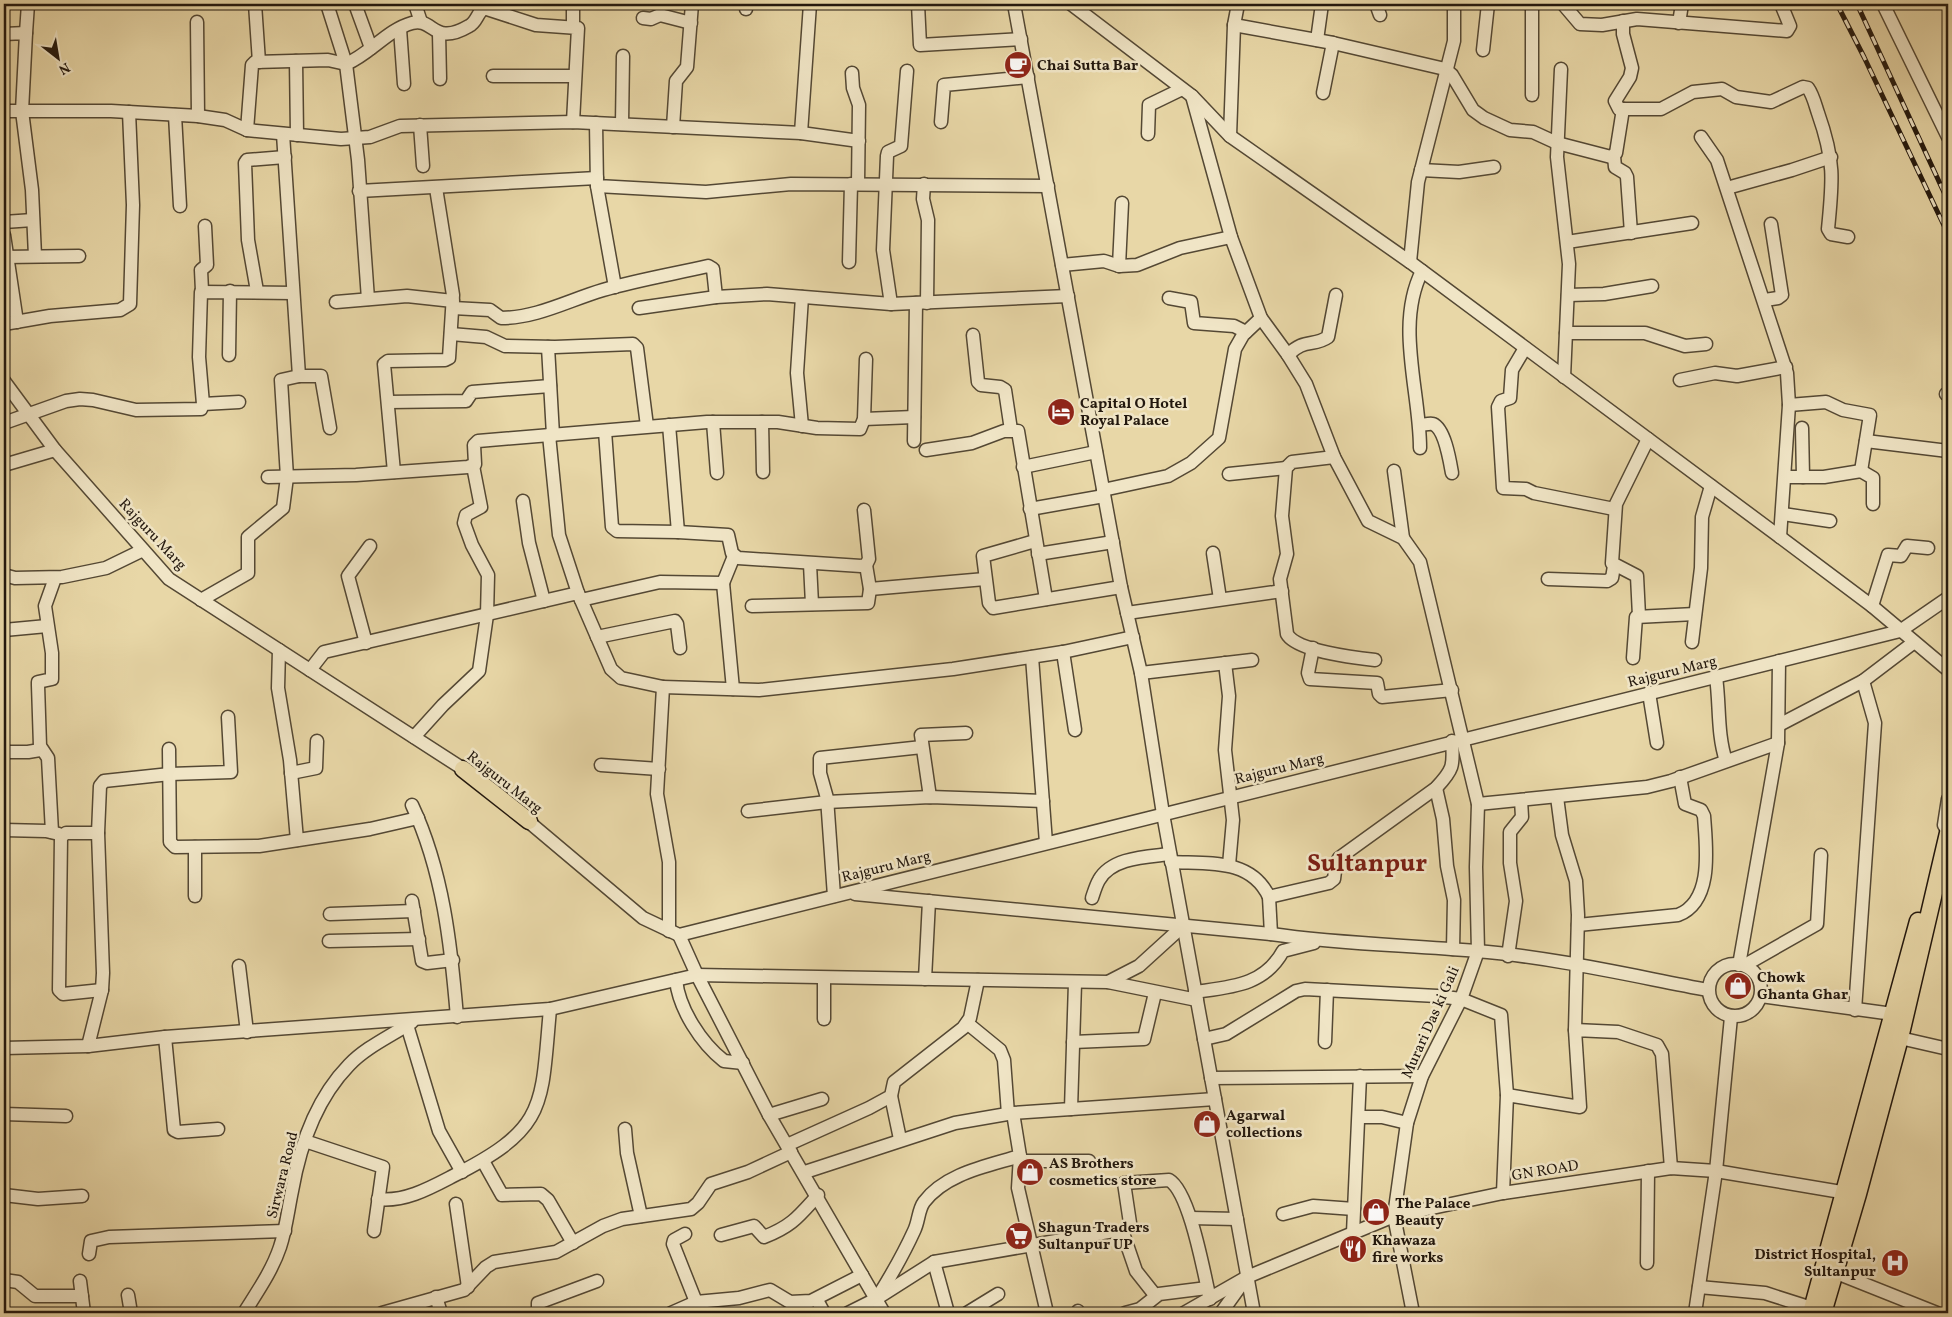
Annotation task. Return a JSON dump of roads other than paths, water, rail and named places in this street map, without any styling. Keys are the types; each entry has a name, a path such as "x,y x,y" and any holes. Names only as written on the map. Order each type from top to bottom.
{"main road":[{"path":"463,769 529,821"},
{"path":"1817,1311 1834,1272 1852,1193 1948,832"},
{"path":"1817,1311 1900,1038 1899,1015"}],"street":[{"path":"28,4 22,111 32,190 35,256"},
{"path":"255,4 259,62"},
{"path":"327,4 346,64 368,299"},
{"path":"355,4 371,48"},
{"path":"415,4 421,22 439,34 453,33 471,25 484,8 536,25 573,26 579,29 573,122"},
{"path":"573,4 573,26"},
{"path":"672,126 676,82 686,67 692,4"},
{"path":"801,133 810,4"},
{"path":"918,4 920,44 1021,39"},
{"path":"1014,4 1121,587 1141,673 1163,814 1254,1313"},
{"path":"1070,4 1187,92 1230,136 1410,262 1780,537 1872,606 1913,643 1948,670"},
{"path":"1230,136 1234,26 1238,4"},
{"path":"1317,40 1322,4"},
{"path":"1410,262 1413,217 1421,170 1445,69 1454,41 1454,4"},
{"path":"1483,50 1488,4"},
{"path":"1532,4 1532,95"},
{"path":"1563,4 1580,24 1602,25 1637,19 1787,31 1790,26 1781,4"},
{"path":"1679,23 1682,4"},
{"path":"1883,4 1948,137"},
{"path":"643,18 651,19 660,15 691,23"},
{"path":"1623,21 1624,39 1633,63 1630,77 1615,101 1616,107 1623,109 1661,109 1693,92 1722,89 1736,98 1772,102 1806,87 1810,90 1831,157 1833,193 1828,230 1831,234 1848,237"},
{"path":"197,22 198,116"},
{"path":"248,130 252,65 259,62 328,60 346,64 400,28 410,23 421,22"},
{"path":"1234,26 1333,43 1445,69 1452,75 1477,114 1510,130 1533,132 1557,143 1614,156"},
{"path":"400,28 404,84"},
{"path":"4,34 26,33"},
{"path":"439,34 440,79"},
{"path":"1323,93 1333,43"},
{"path":"622,124 623,56"},
{"path":"296,61 296,135"},
{"path":"1561,69 1557,143 1569,264 1564,377"},
{"path":"891,304 884,256 887,153 901,146 907,71"},
{"path":"848,262 858,141 859,104 853,88 852,73"},
{"path":"493,76 575,76"},
{"path":"941,122 944,85 1028,77"},
{"path":"1148,134 1149,105 1187,92"},
{"path":"1187,92 1231,237 1261,318 1306,384 1334,457 1368,521 1403,538"},
{"path":"1623,109 1614,156 1614,167 1627,177 1630,233"},
{"path":"4,111 129,112 198,116 225,120 248,130 354,138 370,137 392,128 420,125 596,122 801,133 858,141"},
{"path":"4,324 50,316 120,310 130,304 133,205 129,112"},
{"path":"174,115 180,206"},
{"path":"596,122 597,182 615,287"},
{"path":"420,125 423,166"},
{"path":"283,134 299,376"},
{"path":"1701,137 1717,160 1786,367 1789,406 1780,537"},
{"path":"257,291 248,240 245,163 247,160 285,157"},
{"path":"1727,188 1831,157"},
{"path":"1421,170 1459,172 1494,167"},
{"path":"359,192 597,182 706,192 791,184 1048,186"},
{"path":"914,440 921,303 928,220 924,203 924,184"},
{"path":"394,472 385,362 447,360 451,334 453,304 436,188"},
{"path":"1120,266 1122,204"},
{"path":"4,222 33,220"},
{"path":"1566,242 1692,223"},
{"path":"1765,300 1778,298 1782,295 1771,224"},
{"path":"4,423 80,399 144,410 198,410 203,407 199,357 199,297 202,291 201,270 207,265 205,226"},
{"path":"4,235 5,257 17,322"},
{"path":"1062,265 1104,262 1120,266 1144,264 1180,248 1231,237"},
{"path":"5,257 79,256"},
{"path":"336,302 407,296 490,310 498,316 505,318 541,312 554,306 615,287 711,266 714,272 716,297"},
{"path":"1420,448 1421,425 1410,327 1413,295 1422,271"},
{"path":"1568,294 1604,294 1652,286"},
{"path":"202,291 293,293"},
{"path":"229,355 230,291"},
{"path":"639,308 716,297 767,294 891,304 1068,296"},
{"path":"1288,355 1300,345 1321,341 1328,337 1336,295"},
{"path":"802,297 797,373 802,426"},
{"path":"1169,298 1191,302 1194,323 1234,326 1246,332"},
{"path":"1030,509 1104,493 1168,476 1191,463 1219,438 1235,349 1246,332 1261,318"},
{"path":"1566,333 1645,333 1685,346 1706,344"},
{"path":"451,334 486,337 505,346 635,345 648,426"},
{"path":"972,335 978,382 981,385 1000,387 1005,390 1011,430"},
{"path":"548,347 551,435 559,536 597,637 611,669 621,678 663,687 759,690 952,669 1063,652 1133,637"},
{"path":"1525,348 1512,370 1510,398 1502,401 1498,407 1503,488 1528,489 1534,493 1614,509"},
{"path":"414,737 443,705 479,671 487,615 488,576 472,545 464,519 481,507 472,466 475,464 474,445 478,441 713,422 762,422 860,429 864,418 866,359"},
{"path":"1680,380 1715,372 1737,376 1786,367"},
{"path":"201,600 248,573 248,537 283,508 287,477 280,382 284,378 321,376 330,428"},
{"name":"Rajguru Marg","path":"4,381 55,450 169,579 463,769"},
{"path":"388,402 466,401 472,392 550,386"},
{"path":"204,404 239,402"},
{"path":"1789,406 1826,402 1843,410 1868,413 1871,416 1861,471"},
{"path":"864,418 914,417"},
{"path":"713,422 717,473"},
{"path":"762,422 763,472"},
{"path":"1421,425 1431,424 1437,428 1447,447 1452,473"},
{"path":"669,425 678,532"},
{"path":"1802,428 1803,477"},
{"path":"926,450 972,442 1016,430 1019,434 1036,548 1046,599"},
{"path":"605,431 614,530 728,535 734,556 723,583 733,689"},
{"path":"1548,579 1607,581 1612,578 1614,566 1612,561 1614,509 1621,491 1648,439"},
{"path":"1866,441 1948,451"},
{"path":"4,465 55,450"},
{"path":"1023,467 1096,452"},
{"path":"1229,474 1286,468 1292,462 1334,457"},
{"path":"268,477 394,472 472,466"},
{"path":"1286,468 1282,516 1287,554 1280,574 1289,638 1313,648 1340,655 1375,660"},
{"path":"1394,471 1403,538 1420,562 1452,690 1458,740 1478,804 1476,867 1478,951"},
{"path":"1785,477 1830,476 1861,471 1873,478 1873,504"},
{"path":"1692,642 1701,568 1702,517 1711,486"},
{"path":"523,501 528,543 544,601"},
{"path":"752,606 868,603 870,589 866,565 869,559 864,510"},
{"path":"1782,514 1830,522"},
{"path":"1113,542 1036,548 983,555 989,603 993,608 1121,587"},
{"path":"366,643 348,576 370,546"},
{"path":"1872,606 1888,555 1901,556 1907,546 1928,548"},
{"path":"4,575 55,578 106,568 143,550"},
{"path":"1213,553 1220,599"},
{"path":"734,556 738,558 810,564 866,565"},
{"path":"810,564 812,604"},
{"path":"1614,566 1637,576 1640,616"},
{"path":"55,578 45,606 52,653 52,678 38,684 40,750 48,758 57,834 59,990 63,994 102,990"},
{"path":"870,589 986,579"},
{"path":"310,670 324,652 544,601 660,582 723,583"},
{"path":"1127,614 1282,591"},
{"name":"Rajguru Marg","path":"529,821 643,918 674,933 839,895 1458,740 1779,662 1900,630 1948,598"},
{"path":"1633,658 1634,620 1640,616 1696,614"},
{"path":"597,637 675,621 678,624 680,648"},
{"path":"4,630 47,626"},
{"path":"1779,725 1863,681 1913,643"},
{"path":"1313,648 1308,673 1310,679 1377,682 1379,694 1382,696 1452,690"},
{"path":"279,650 278,688 291,773 298,840"},
{"path":"1063,652 1075,730"},
{"path":"1032,657 1046,843"},
{"path":"1141,673 1252,660"},
{"path":"1742,965 1778,743 1779,662"},
{"path":"1225,663 1229,696 1225,750 1233,820 1229,865"},
{"path":"1716,677 1720,703 1720,734 1726,761"},
{"path":"1855,1010 1875,723 1863,681"},
{"path":"663,687 657,794 669,862 674,933 770,1115 805,1172 884,1313"},
{"path":"1649,693 1657,743"},
{"path":"88,1046 102,990 103,973 98,833 101,782 170,774 231,772 228,717"},
{"path":"930,797 920,737 923,734 966,733"},
{"path":"1269,897 1329,883 1334,879 1336,863 1339,858 1436,788 1450,774 1458,740"},
{"path":"291,773 316,768 317,741"},
{"path":"1478,804 1625,791 1680,777 1778,743"},
{"path":"922,747 822,756 819,759 827,802 839,895 929,901 1271,934 1322,941 1478,951 1708,990"},
{"path":"169,749 170,842 175,847 258,846 370,829 418,818"},
{"path":"4,752 40,750"},
{"path":"601,765 659,769"},
{"path":"1578,925 1678,915 1696,900 1703,886 1706,847 1704,816 1701,810 1685,804 1680,777"},
{"path":"1436,788 1443,819 1447,866 1454,900 1453,950"},
{"path":"748,811 827,802 930,797 1043,801"},
{"path":"1507,1095 1580,1107 1575,1030 1575,966 1578,925 1575,874 1562,835 1556,797"},
{"path":"1948,799 1944,825 1948,832"},
{"path":"1508,956 1516,901 1510,863 1510,832 1522,817 1521,800"},
{"path":"412,805 426,838 448,926 457,1017"},
{"path":"4,830 57,834 98,833"},
{"path":"195,846 195,896"},
{"path":"1742,965 1817,924 1821,855"},
{"path":"1092,898 1099,880 1115,865 1135,858 1171,858 1229,865 1241,868 1251,874 1265,888 1269,897 1271,934"},
{"path":"925,978 929,901"},
{"path":"330,914 413,906 424,963 452,960"},
{"path":"1108,982 1139,966 1183,926"},
{"path":"329,941 419,939"},
{"path":"4,1048 88,1046 165,1037 411,1023 550,1009 697,975 925,978 1075,983 1108,982 1155,993 1196,996 1250,982 1275,964 1282,951 1322,941"},
{"name":"Murari Das ki Gali","path":"1413,1313 1394,1216 1407,1123 1422,1076 1461,999 1478,951"},
{"path":"1732,964 1742,965 1755,972 1761,984 1761,996 1755,1008 1744,1016 1731,1017 1719,1012 1711,1002 1708,990 1712,977 1720,968 1732,964"},
{"path":"239,966 247,1032"},
{"path":"824,978 824,1019"},
{"path":"676,980 680,999 701,1036 724,1061 743,1063"},
{"path":"900,1139 890,1096 894,1082 967,1023 970,1018 978,980"},
{"path":"1071,1109 1075,983"},
{"path":"1204,1039 1226,1034 1296,991 1305,989 1461,999 1501,1016 1507,1095 1503,1193"},
{"path":"1325,1042 1327,990"},
{"path":"1073,1042 1144,1039 1155,993"},
{"path":"1761,996 1899,1015"},
{"path":"378,1199 415,1195 483,1161 521,1133 540,1101 550,1009"},
{"path":"1695,1313 1716,1171 1731,1017"},
{"path":"411,1023 439,1131 462,1172"},
{"name":"Sirwara Road","path":"244,1313 272,1268 285,1231 292,1189 304,1141 322,1100 350,1064 411,1023"},
{"path":"967,1023 1000,1050 1004,1060 1010,1113 1020,1159 1018,1188 1047,1313"},
{"path":"1575,1030 1618,1032 1657,1045 1662,1054 1671,1168"},
{"path":"165,1037 174,1130 178,1132 218,1129"},
{"path":"1900,1038 1948,1049"},
{"path":"1353,1233 1360,1076"},
{"path":"1211,1078 1422,1076"},
{"path":"382,1313 436,1297 458,1293 468,1287 490,1264 556,1252 604,1226 622,1219 691,1209 698,1203 711,1184 748,1172 789,1148 890,1096"},
{"path":"770,1115 822,1099"},
{"path":"805,1172 900,1139 955,1123 1010,1113 1215,1099"},
{"path":"4,1114 66,1116"},
{"path":"1359,1117 1382,1118 1407,1123"},
{"path":"625,1129 626,1153 641,1216"},
{"path":"304,1141 381,1164 383,1169 374,1231"},
{"path":"876,1299 897,1265 916,1226 921,1208 928,1198 956,1177 1020,1159 1089,1162"},
{"path":"483,1161 502,1196 541,1194 548,1200 573,1243"},
{"name":"GN ROAD","path":"1247,1277 1394,1216 1503,1193 1648,1171 1671,1168 1716,1171 1852,1193"},
{"path":"1647,1263 1648,1171"},
{"path":"1123,1234 1130,1223 1123,1186 1127,1181 1169,1180 1173,1182 1182,1197 1190,1218 1208,1293"},
{"path":"4,1195 38,1199 82,1196"},
{"path":"720,1234 754,1226 764,1237 785,1229 792,1224 818,1195"},
{"path":"456,1204 468,1287"},
{"path":"1283,1214 1313,1206 1354,1209"},
{"path":"1190,1218 1237,1219"},
{"path":"89,1254 91,1241 109,1237 285,1231"},
{"path":"848,1313 876,1299 934,1262 1114,1231 1123,1234"},
{"path":"685,1234 674,1240 673,1244 696,1302"},
{"path":"1123,1234 1136,1271 1155,1295"},
{"path":"934,1262 948,1313"},
{"path":"1834,1272 1937,1313"},
{"path":"671,1313 696,1302 739,1298 770,1290 790,1302 817,1300 862,1275"},
{"path":"1184,1313 1208,1293 1247,1277"},
{"path":"1221,1313 1247,1277"},
{"path":"4,1280 18,1282 35,1296 82,1296"},
{"path":"80,1281 84,1313"},
{"path":"538,1313 538,1303 597,1281"},
{"path":"1699,1287 1765,1293 1817,1311"},
{"path":"1125,1313 1140,1309 1155,1295 1164,1292 1208,1293"},
{"path":"967,1313 998,1294"},
{"path":"128,1295 131,1313"},
{"path":"436,1297 441,1313"},
{"path":"817,1300 824,1313"}],"railway":[{"path":"1837,4 1948,234"},
{"path":"1857,4 1948,201"}],"place":[{"name":"Chai Sutta Bar","path":"1018,65"},
{"name":"Capital O Hotel Royal Palace","path":"1061,412"},
{"name":"Chowk Ghanta Ghar","path":"1738,986"},
{"name":"Agarwal collections","path":"1207,1124"},
{"name":"AS Brothers cosmetics store","path":"1030,1172"},
{"name":"The Palace Beauty","path":"1376,1212"},
{"name":"Shagun Traders Sultanpur UP","path":"1019,1236"},
{"name":"Khawaza fire works","path":"1353,1249"},
{"name":"District Hospital, Sultanpur","path":"1895,1263"}],"district":[{"name":"Sultanpur","path":"1367,862"}]}
